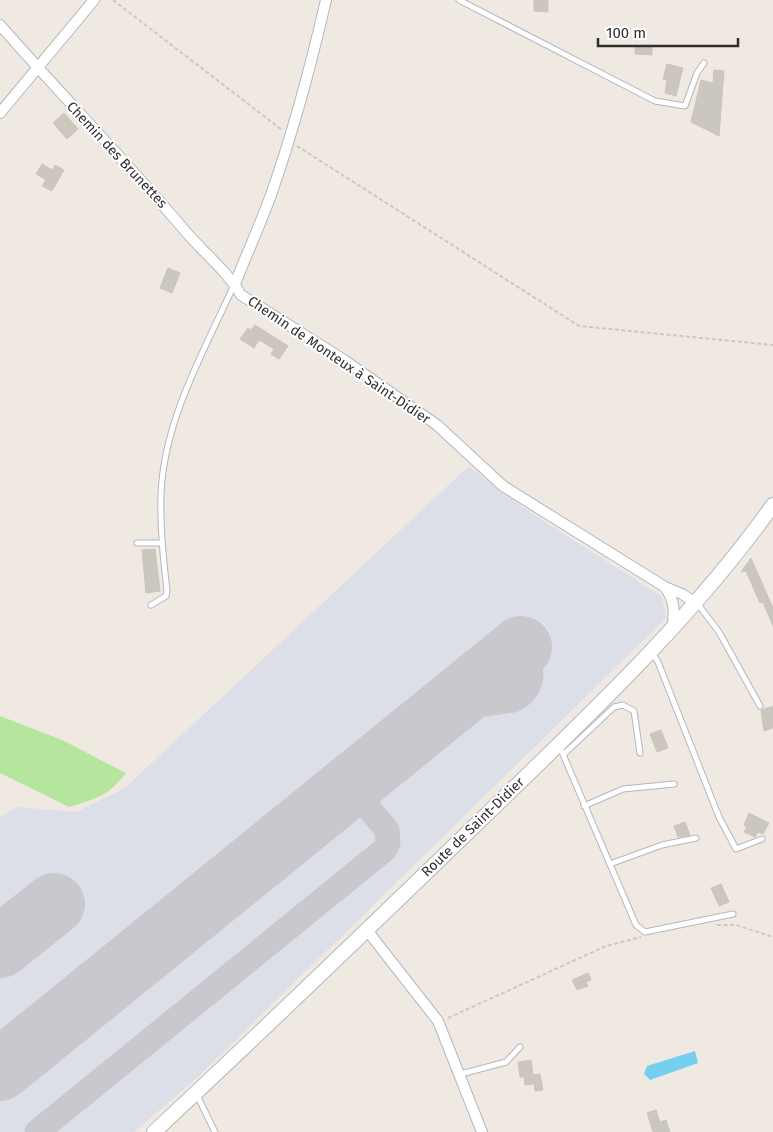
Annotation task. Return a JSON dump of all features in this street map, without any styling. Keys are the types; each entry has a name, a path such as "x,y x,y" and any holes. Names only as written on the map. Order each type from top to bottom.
{"main road":[{"name":"Route de Saint-Didier","path":"154,1132 366,929 561,749 694,606 773,505"}],"street":[{"path":"0,114 94,0"},
{"path":"235,284 272,193 310,68 326,0"},
{"name":"Chemin des Brunettes","path":"0,25 37,68 146,184 198,246 235,284"},
{"name":"Chemin de Monteux à Saint-Didier","path":"235,284 241,294 344,360 437,425 503,486 668,591 682,594 694,606"},
{"path":"668,591 674,608 672,630"},
{"path":"366,929 438,1021 461,1074 482,1132"}],"lane":[{"path":"459,0 655,101 686,106 697,73 704,63"},
{"path":"152,605 166,596 161,493 172,432 195,372 235,284"},
{"path":"136,543 162,543"},
{"path":"694,606 720,632 760,706"},
{"path":"651,652 658,662 719,817 736,849 762,839"},
{"path":"640,753 634,711 623,705 614,707 561,749 567,769 636,925 645,932 733,914"},
{"path":"584,806 623,789 674,784"},
{"path":"610,864 662,845 696,838"},
{"path":"461,1074 506,1062 520,1046"},
{"path":"195,1092 215,1132"}],"path":[{"path":"113,0 284,131 288,140 579,326 773,345"},
{"path":"715,925 736,925 773,937"},
{"path":"438,1021 458,1015 606,946 646,937"}],"shaded area":[{"path":"469,466 502,493 662,597 666,618 199,1076 134,1132 0,1132 0,817 18,807 76,812 125,788"}],"green space":[{"path":"0,716 62,740 126,773 113,787 101,796 69,807 0,773"}],"water":[{"path":"695,1051 698,1063 650,1080 644,1074 647,1066"}],"building":[{"path":"534,0 548,0 548,12 534,11"},
{"path":"635,46 652,47 652,55 635,54"},
{"path":"667,64 683,68 676,96 665,93 667,80 663,79"},
{"path":"714,70 724,71 719,136 691,122 701,80 713,83"},
{"path":"64,113 78,129 67,139 53,123"},
{"path":"42,164 52,170 55,165 64,170 52,191 42,186 46,180 36,174"},
{"path":"168,268 180,273 172,293 160,288"},
{"path":"255,325 288,346 279,359 271,354 274,349 259,340 254,348 240,339 248,328 251,330"},
{"path":"155,549 160,591 146,593 142,550"},
{"path":"751,558 773,608 773,626 763,602 760,603 746,571 741,572"},
{"path":"773,706 773,728 764,731 761,710"},
{"path":"661,730 668,748 657,752 650,734"},
{"path":"749,813 769,823 763,834 758,832 755,837 744,832 747,827 744,825"},
{"path":"685,822 690,835 678,837 674,826"},
{"path":"721,884 729,902 719,906 711,888"},
{"path":"588,973 591,980 586,982 588,986 577,990 572,980"},
{"path":"531,1060 533,1075 540,1074 543,1090 535,1091 534,1084 525,1085 524,1077 520,1077 518,1062"},
{"path":"656,1110 660,1122 666,1120 670,1132 653,1132 647,1113"}],"taxiway":[{"path":"442,710 513,700 520,696 526,690 531,676 527,662 514,653"},
{"path":"37,1132 384,850 388,843 387,830 350,786"}],"runway":[{"path":"0,1070 521,647"},
{"path":"0,947 54,904"}]}
